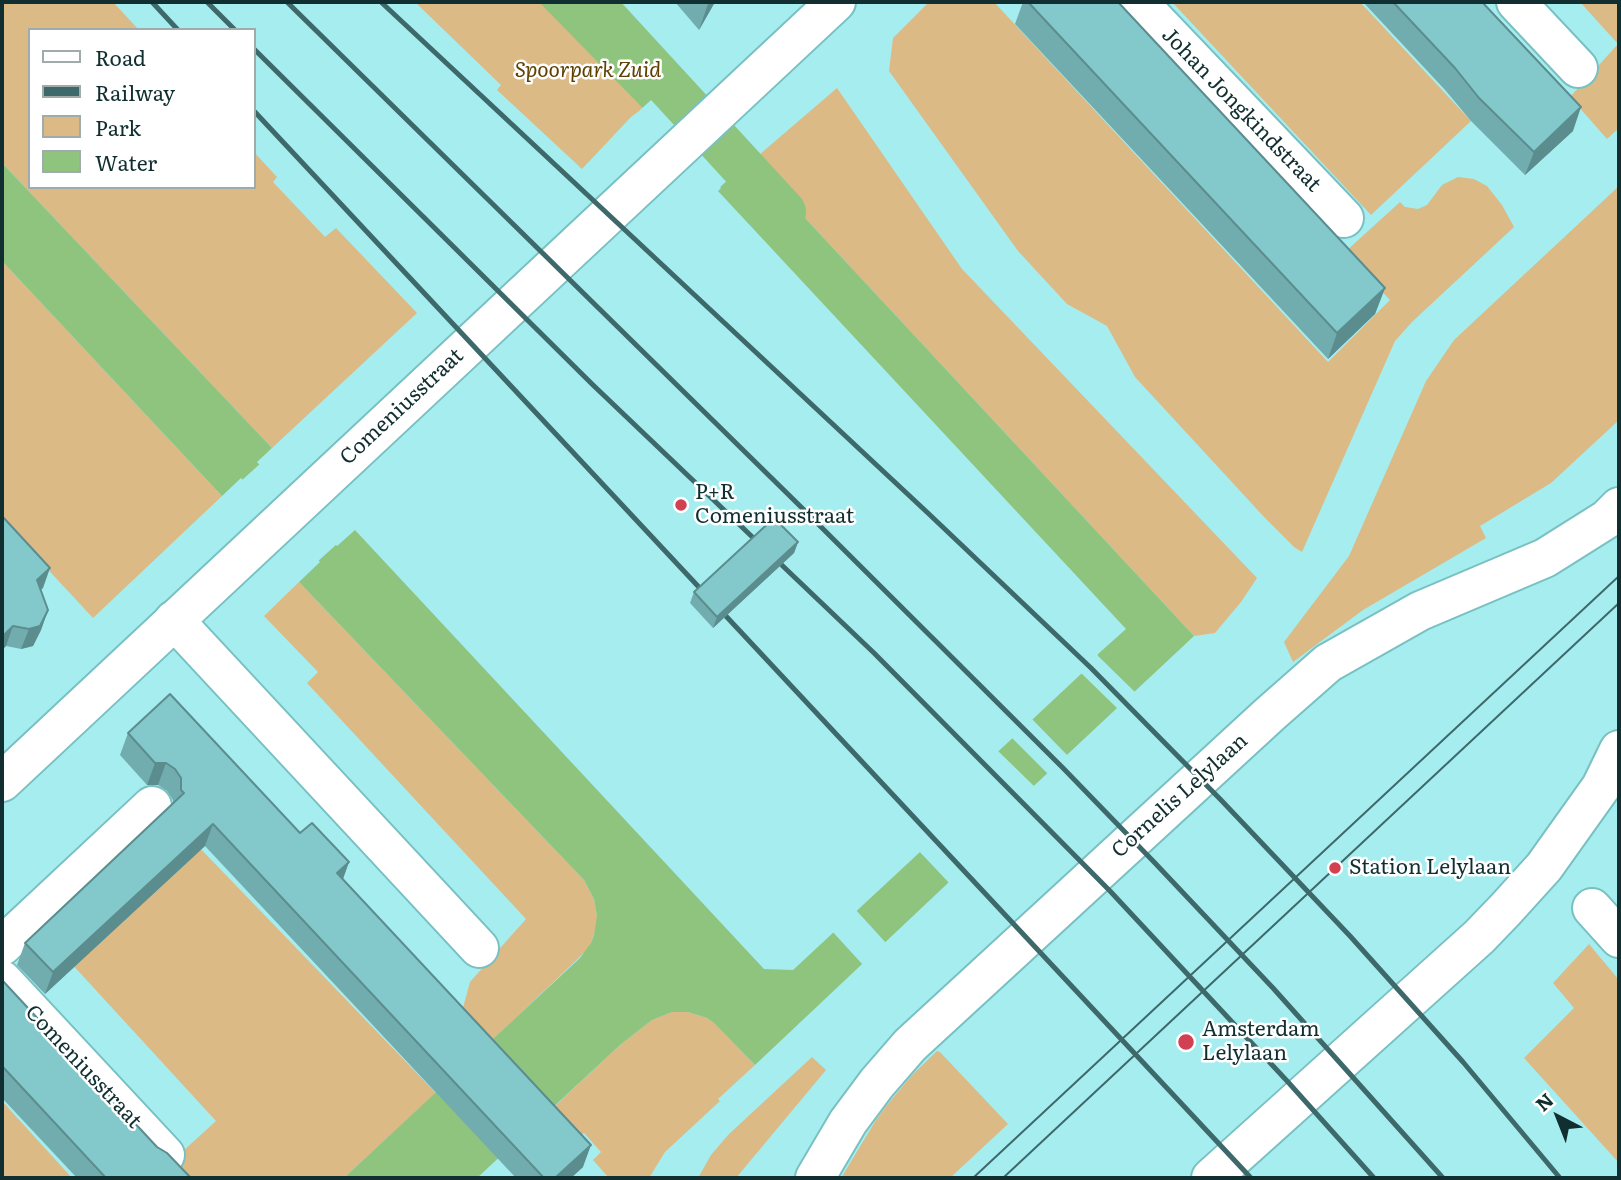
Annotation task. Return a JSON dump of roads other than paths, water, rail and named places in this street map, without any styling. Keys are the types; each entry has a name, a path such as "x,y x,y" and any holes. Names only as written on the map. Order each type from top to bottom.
{"street":[{"name":"Comeniusstraat","path":"2,782 836,2"},
{"name":"Johan Jongkindstraat","path":"1138,2 1344,218"},
{"path":"1516,2 1578,68"},
{"name":"Cornelis Lelylaan","path":"815,1178 862,1102 910,1045 1328,663 1420,611 1545,558 1607,519 1619,507"},
{"path":"174,620 479,948"},
{"path":"1211,1178 1479,937 1505,910 1544,867 1594,797 1619,750"},
{"path":"2,946 152,806"},
{"path":"1592,908 1619,938"},
{"name":"Comeniusstraat","path":"2,980 165,1155"}],"water":[{"path":"539,2 608,2 673,72 654,91 734,176 752,161 1194,636 1022,797 947,884 755,1065 707,1018 688,1012 672,1012 652,1020 620,1045 477,1178 344,1178 580,958 594,935 597,916 594,899 584,880 299,582 320,562 241,478 222,496 2,261 2,163 272,448 257,462 337,546 355,530 764,969 793,970 920,852 988,761 1126,629 718,191 721,188"}],"waterway":[{"path":"591,2 784,212"}],"tram line":[{"path":"973,1178 1619,576"},
{"path":"1003,1178 1619,603"}],"railway":[{"path":"152,2 176,28"},
{"path":"207,2 233,28"},
{"path":"287,2 1063,768 1273,988 1443,1178"},
{"path":"381,2 1091,668 1350,936 1463,1062 1560,1178"},
{"path":"256,51 593,385 874,653 1110,891 1374,1178"},
{"path":"256,113 1251,1178"}],"place":[{"name":"P+R Comeniusstraat","path":"681,505"},
{"name":"Station Lelylaan","path":"1335,868"},
{"name":"Amsterdam Lelylaan","path":"1186,1042"}],"park label":[{"name":"Spoorpark Zuid","path":"588,71"}]}
